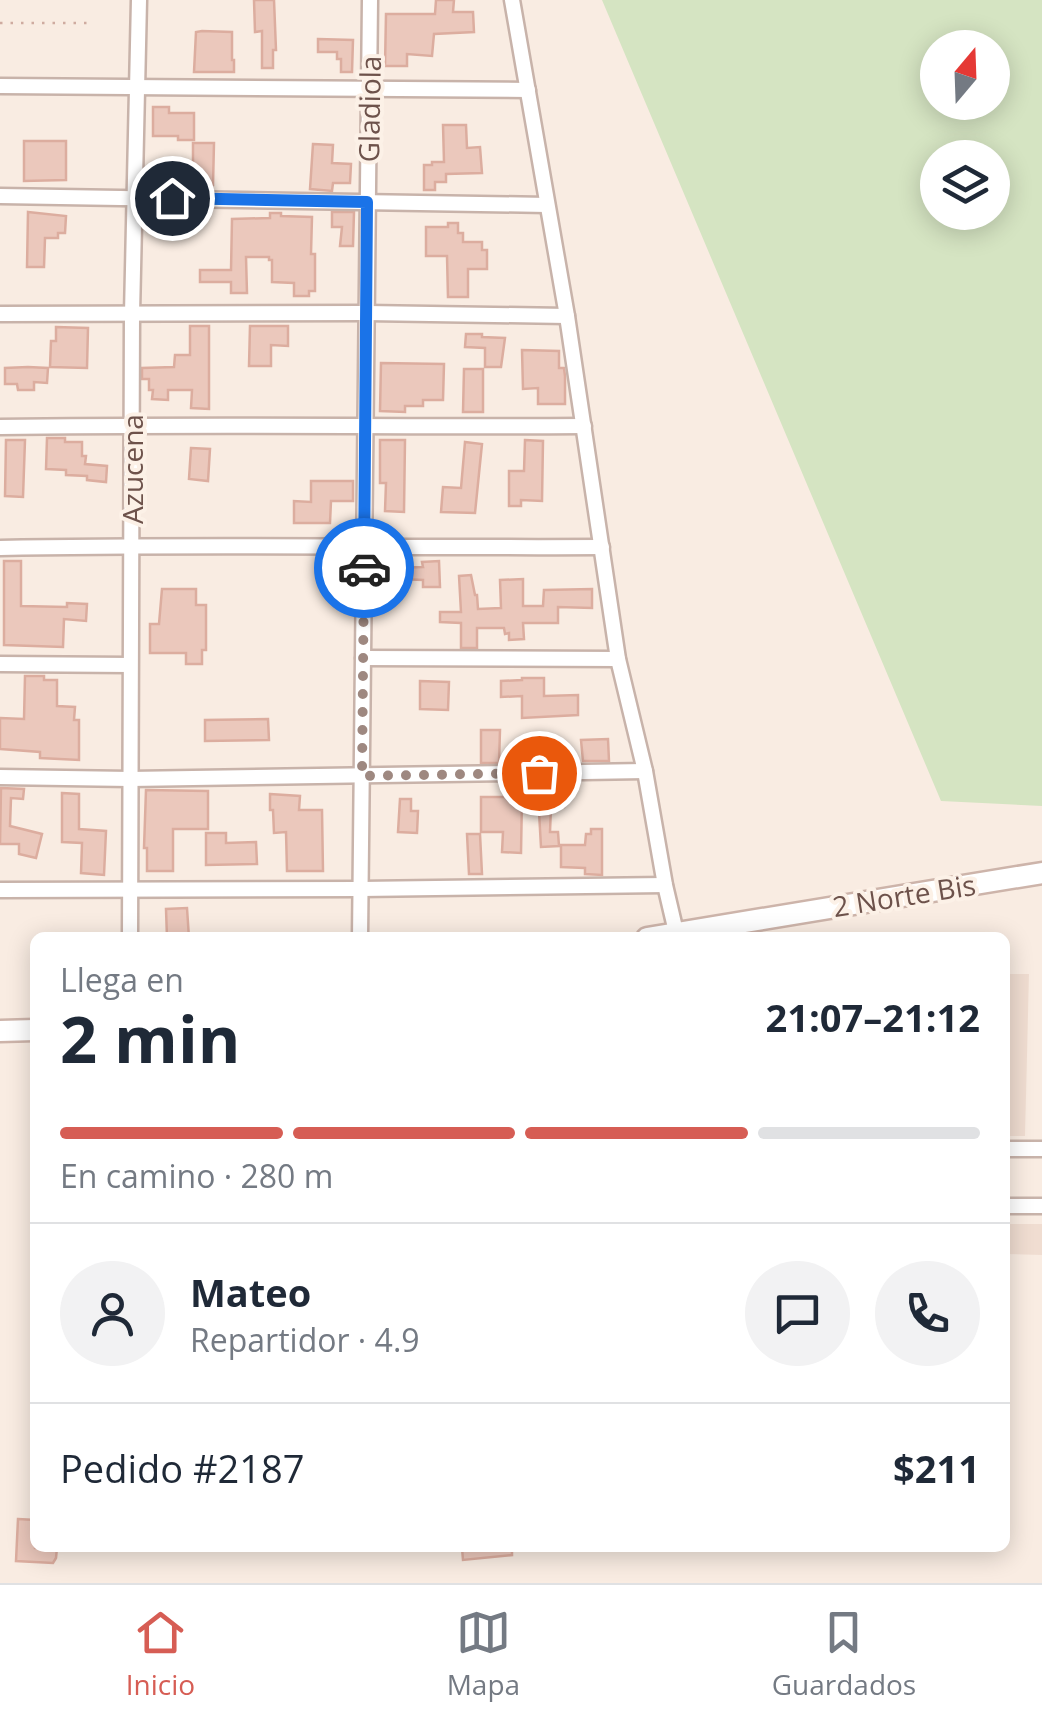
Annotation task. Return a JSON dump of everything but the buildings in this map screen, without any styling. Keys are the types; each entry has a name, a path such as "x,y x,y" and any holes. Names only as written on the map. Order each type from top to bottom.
{"street":[{"name":"Azucena","path":"130,932 132,314 139,0"},
{"name":"Gladiola","path":"360,932 370,0"},
{"path":"512,0 567,316 618,659 645,771 676,932"},
{"path":"0,86 528,90"},
{"path":"0,196 546,205"},
{"path":"0,314 567,316"},
{"path":"0,427 584,426"},
{"path":"0,548 602,547"},
{"path":"363,658 618,659"},
{"path":"0,664 130,665"},
{"path":"0,777 130,779 645,771"},
{"name":"2 Norte Bis","path":"676,932 1042,873"},
{"path":"0,890 665,885"},
{"path":"0,1032 30,1030"},
{"path":"1010,1149 1042,1149"},
{"path":"1010,1206 1042,1206"}],"path":[{"path":"0,23 88,23"}],"shaded area":[{"path":"1010,974 1029,974 1025,1136 1010,1136"},
{"path":"1010,1224 1042,1224 1042,1255 1010,1254"}],"green space":[{"path":"602,0 1042,0 1042,806 941,801"}],"way so far":[{"path":"364,568 362,776 539,773"}],"route":[{"path":"172,198 367,202 364,568"}]}
